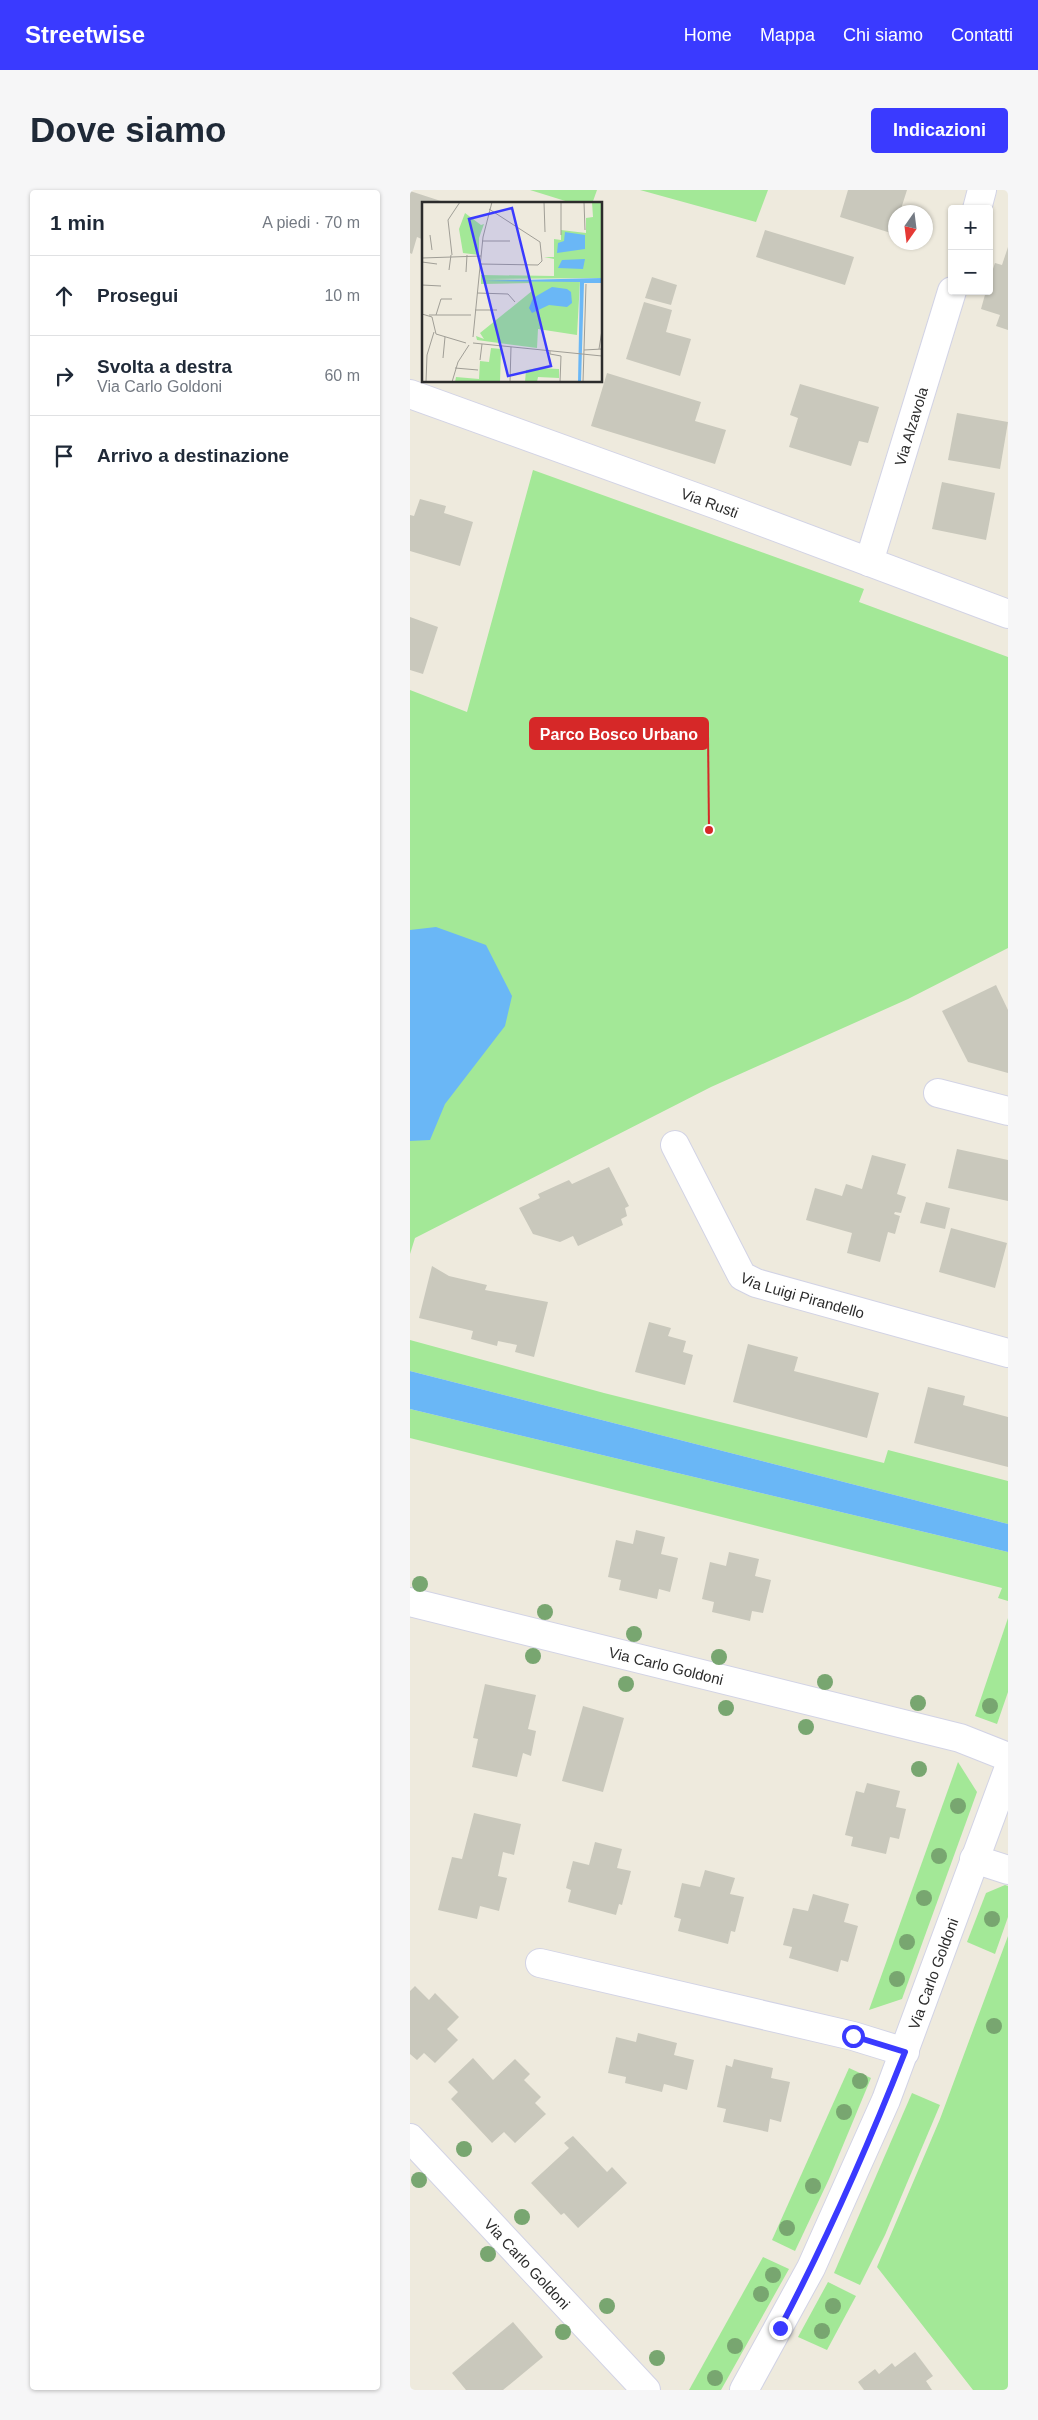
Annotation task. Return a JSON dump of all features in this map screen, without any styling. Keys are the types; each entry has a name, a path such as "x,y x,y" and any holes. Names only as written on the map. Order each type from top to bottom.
{"street":[{"path":"977,205 982,190"},
{"name":"Via Alzavola","path":"870,562 951,295"},
{"name":"Via Rusti","path":"410,394 1008,614"},
{"path":"938,1093 1008,1111"},
{"name":"Via Luigi Pirandello","path":"675,1145 742,1276 756,1283 1008,1353"},
{"name":"Via Carlo Goldoni","path":"410,1602 960,1738 1008,1756"},
{"name":"Via Carlo Goldoni","path":"744,2390 812,2268 886,2100 1008,1770"},
{"path":"974,1859 1008,1870"},
{"path":"540,1962 853,2036 905,2052"},
{"name":"Via Carlo Goldoni","path":"410,2138 646,2390"}],"green space":[{"path":"530,190 597,190 593,202 569,202"},
{"path":"640,190 768,190 756,222"},
{"path":"533,470 864,589 859,602 1008,657 1008,948 908,999 711,1087 415,1238 410,1254 410,690 467,712"},
{"path":"410,1340 604,1393 884,1463 888,1450 1008,1481 1008,1524 410,1371"},
{"path":"410,1409 1008,1552 1008,1601 998,1598 1002,1588 410,1438"},
{"path":"1008,1618 1008,1692 997,1724 975,1716"},
{"path":"958,1762 977,1792 902,1999 869,2010"},
{"path":"1005,1885 1008,1886 1008,1917 995,1954 967,1942 986,1893"},
{"path":"1008,1936 1008,2390 973,2390 877,2267 940,2119"},
{"path":"849,2068 871,2078 829,2179 795,2251 772,2240"},
{"path":"912,2093 940,2105 885,2235 860,2285 834,2273"},
{"path":"763,2257 789,2269 721,2390 689,2390"},
{"path":"828,2282 856,2296 827,2350 798,2337"}],"water":[{"path":"436,927 486,945 512,996 505,1026 445,1104 430,1140 410,1141 410,930"},
{"path":"410,1371 1008,1524 1008,1552 410,1409"}],"building":[{"path":"848,190 907,190 902,205 888,205 888,232 840,217"},
{"path":"410,191 444,202 422,202 422,239 417,237 412,254 410,253"},
{"path":"765,230 854,257 845,285 756,257"},
{"path":"1008,247 1008,330 996,326 1000,315 981,309 985,295 993,295 993,269 995,263 1002,265"},
{"path":"652,277 677,285 671,305 645,298"},
{"path":"644,302 672,310 666,332 691,339 680,376 626,359"},
{"path":"607,373 701,402 695,421 726,430 715,464 591,426"},
{"path":"800,384 879,407 868,443 859,441 851,466 789,447 798,418 790,415"},
{"path":"957,413 1008,422 1000,469 948,460"},
{"path":"942,482 995,493 986,540 932,529"},
{"path":"420,499 446,506 444,513 473,522 460,566 410,551 410,515 414,516"},
{"path":"410,617 438,627 423,674 410,670"},
{"path":"996,985 1008,1010 1008,1073 968,1062 942,1011"},
{"path":"957,1149 1008,1160 1008,1201 948,1188"},
{"path":"872,1155 906,1164 897,1194 906,1197 901,1213 895,1212 894,1214 900,1216 895,1234 888,1232 880,1262 847,1253 852,1233 806,1220 815,1188 842,1196 846,1184 862,1189"},
{"path":"609,1167 629,1206 625,1208 627,1216 621,1219 623,1225 578,1246 573,1236 560,1242 533,1234 519,1208 540,1198 538,1194 569,1180 572,1184"},
{"path":"926,1202 950,1208 945,1229 920,1223"},
{"path":"951,1228 1007,1243 995,1288 939,1272"},
{"path":"432,1266 449,1276 487,1285 485,1290 548,1302 534,1357 515,1352 517,1345 498,1341 497,1346 471,1339 473,1331 419,1318"},
{"path":"649,1322 671,1328 668,1336 686,1341 683,1352 693,1355 685,1385 635,1372"},
{"path":"748,1344 798,1357 794,1371 879,1393 867,1438 733,1402"},
{"path":"928,1387 965,1396 963,1405 1008,1417 1008,1467 914,1443"},
{"path":"636,1530 665,1537 661,1554 678,1558 670,1592 659,1589 657,1599 619,1590 621,1580 608,1577 616,1540 633,1544"},
{"path":"729,1552 759,1559 755,1576 771,1580 763,1613 752,1611 750,1621 712,1612 714,1602 702,1599 710,1562 726,1566"},
{"path":"485,1684 536,1695 528,1729 536,1731 531,1756 523,1753 517,1777 472,1767 478,1739 473,1738"},
{"path":"583,1706 624,1718 603,1792 562,1781"},
{"path":"867,1783 900,1791 896,1807 906,1809 899,1839 890,1837 886,1854 851,1846 853,1837 845,1835 856,1791 864,1793"},
{"path":"474,1813 521,1824 514,1855 503,1852 498,1876 507,1878 499,1911 480,1906 477,1919 438,1910 452,1857 462,1859"},
{"path":"595,1842 622,1849 617,1868 631,1871 622,1905 619,1904 616,1915 568,1902 571,1890 566,1888 573,1861 589,1865"},
{"path":"705,1870 735,1878 730,1894 744,1897 735,1932 731,1931 728,1944 678,1931 681,1919 674,1917 682,1883 700,1887"},
{"path":"813,1894 849,1904 844,1922 858,1926 848,1962 841,1960 838,1972 789,1958 792,1947 783,1945 793,1908 808,1911"},
{"path":"415,1986 429,2000 435,1993 459,2017 447,2029 458,2040 435,2063 424,2053 417,2060 410,2054 410,1991"},
{"path":"638,2033 677,2043 674,2055 694,2060 687,2090 664,2084 662,2092 625,2083 626,2077 608,2073 616,2037 636,2042"},
{"path":"473,2058 493,2080 515,2059 530,2074 524,2080 541,2097 535,2103 546,2114 515,2143 504,2132 492,2143 451,2099 458,2092 448,2082"},
{"path":"734,2059 773,2068 771,2078 790,2082 781,2122 770,2119 768,2132 723,2122 726,2109 717,2107 726,2065 732,2067"},
{"path":"573,2136 607,2172 612,2167 627,2183 578,2228 564,2213 561,2215 531,2183 569,2148 564,2143"},
{"path":"513,2322 543,2357 503,2390 466,2390 452,2373"},
{"path":"915,2352 933,2376 926,2381 932,2390 864,2390 858,2382 875,2369 879,2374 892,2363 895,2367"}],"place":[{"name":"Parco Bosco Urbano","path":"709,830"}],"route":[{"path":"780,2328 812,2268 886,2100 905,2052 853,2036"}]}
